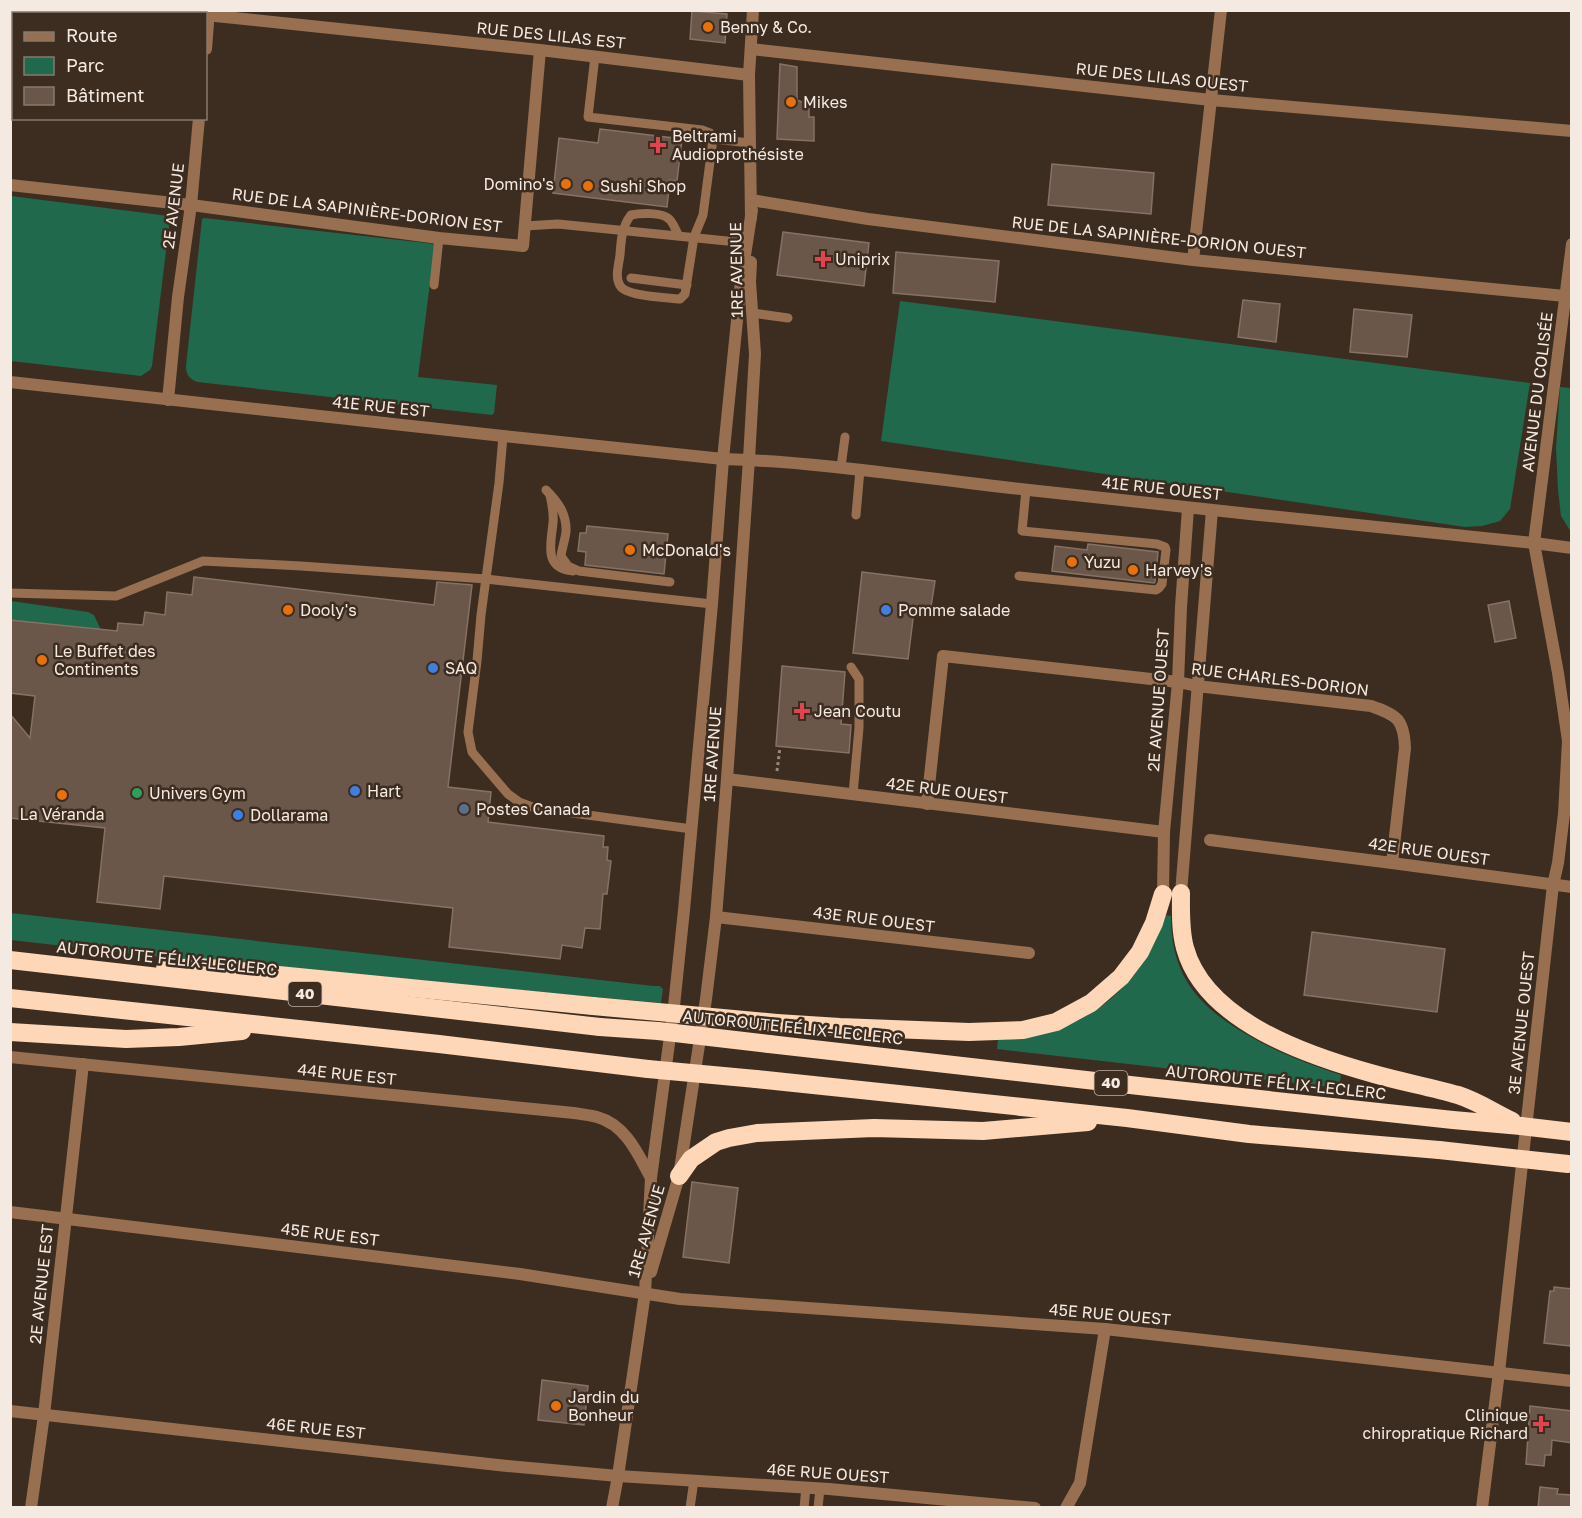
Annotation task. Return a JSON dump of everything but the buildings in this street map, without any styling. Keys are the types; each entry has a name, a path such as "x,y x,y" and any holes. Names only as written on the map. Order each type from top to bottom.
{"highway":[{"path":"1181,893 1181,920 1185,948 1196,974 1219,1002 1242,1019 1273,1038 1336,1063 1461,1096 1521,1126"},
{"path":"116,972 199,967 777,1023 969,1032 1023,1030 1056,1022 1091,1003 1121,977 1140,952 1154,923 1163,894"},
{"name":"AUTOROUTE FÉLIX-LECLERC","path":"10,960 600,1027 658,1031 1148,1088 1572,1132"},
{"name":"40","path":"10,998 440,1044 592,1063 1127,1118 1250,1134 1570,1164"},
{"path":"10,1032 126,1039 179,1037 281,1027"},
{"path":"679,1176 691,1159 716,1142 757,1134 874,1128 983,1131 1127,1118"}],"street":[{"name":"1RE AVENUE","path":"645,1293 679,1176 716,917 755,354 750,282 749,75 753,10"},
{"path":"1193,260 1221,10"},
{"path":"207,32 208,14"},
{"name":"RUE DES LILAS EST","path":"208,14 749,75"},
{"name":"RUE DES LILAS OUEST","path":"751,49 1211,100 1572,131"},
{"name":"RUE DE LA SAPINIÈRE-DORION EST","path":"10,185 191,205 439,238 523,246 540,50"},
{"name":"2E AVENUE","path":"168,400 199,120"},
{"name":"1RE AVENUE","path":"612,1508 645,1293 651,1178 674,1006 692,829 723,459 751,205"},
{"name":"RUE DE LA SAPINIÈRE-DORION OUEST","path":"751,205 1193,260 1565,296"},
{"name":"AVENUE DU COLISÉE","path":"1534,543 1572,244"},
{"name":"41E RUE EST","path":"10,382 723,459 749,459"},
{"name":"41E RUE OUEST","path":"749,459 841,467 1188,508 1572,548"},
{"name":"2E AVENUE OUEST","path":"1163,894 1164,832 1178,682 1188,508"},
{"path":"1181,893 1212,510"},
{"name":"3E AVENUE OUEST","path":"1482,1508 1553,885 1564,814 1568,741 1534,543"},
{"name":"RUE CHARLES-DORION","path":"927,804 944,656 1371,706 1388,712 1398,719 1405,732 1392,863"},
{"name":"42E RUE OUEST","path":"727,779 1164,832"},
{"name":"42E RUE OUEST","path":"1210,840 1572,887"},
{"name":"43E RUE OUEST","path":"716,917 1029,953"},
{"name":"44E RUE EST","path":"10,1057 598,1117 616,1126 629,1140 651,1178"},
{"name":"2E AVENUE EST","path":"32,1508 83,1064"},
{"name":"45E RUE EST","path":"10,1212 520,1274 645,1293"},
{"name":"45E RUE OUEST","path":"645,1293 680,1299 1105,1329 1572,1381"},
{"path":"1066,1508 1080,1483 1105,1329"},
{"name":"46E RUE EST","path":"10,1411 507,1466 618,1476"},
{"name":"46E RUE OUEST","path":"618,1476 820,1488 1035,1508"}],"lane":[{"path":"595,56 588,117 702,130 710,133 713,140 703,215 694,237 685,294 680,298 633,293 620,286 617,276 623,230 631,214 662,215 669,219 679,236"},
{"path":"713,140 750,143"},
{"path":"525,226 558,224 747,243"},
{"path":"434,285 439,238"},
{"path":"631,278 687,285"},
{"path":"752,313 788,318"},
{"path":"503,436 468,732 472,752 508,794 519,802 535,808 692,829"},
{"path":"841,467 845,437"},
{"path":"856,515 860,470"},
{"path":"1018,576 1156,590 1162,584 1166,550 1158,544 1022,531 1026,490"},
{"path":"579,571 568,566 561,556 566,532 563,513 557,500 548,492 553,511 550,554 558,566 566,570 670,582"},
{"path":"10,593 116,596 203,561 486,579 712,604"},
{"path":"852,667 859,679 859,728 852,794"},
{"path":"690,1508 694,1480"},
{"path":"804,1508 806,1487"},
{"path":"818,1508 820,1488"}],"path":[{"path":"776,785 780,747"}],"green space":[{"path":"11,196 169,216 150,370 141,376 11,361"},
{"path":"202,219 435,244 418,377 497,385 494,413 492,415 197,382 192,379 187,374 186,366"},
{"path":"900,301 1530,383 1510,509 1500,521 1482,526 1465,527 881,441"},
{"path":"1560,387 1571,388 1571,532 1561,516 1558,490 1556,448"},
{"path":"11,601 88,612 94,615 101,630 11,620"},
{"path":"11,913 660,986 663,989 661,1003 204,962 11,940"},
{"path":"1166,915 1171,916 1176,958 1183,975 1192,990 1204,1003 1218,1016 1264,1044 1296,1059 1341,1075 1339,1088 997,1049 998,1040 1027,1037 1055,1030 1103,1005 1123,988 1140,967 1155,942"}],"place":[{"name":"Benny & Co.","path":"708,27"},
{"name":"Mikes","path":"791,102"},
{"name":"Beltrami Audioprothésiste","path":"658,145"},
{"name":"Domino's","path":"566,184"},
{"name":"Sushi Shop","path":"588,186"},
{"name":"Uniprix","path":"823,259"},
{"name":"McDonald's","path":"630,550"},
{"name":"Yuzu","path":"1072,562"},
{"name":"Harvey's","path":"1133,570"},
{"name":"Dooly's","path":"288,610"},
{"name":"Pomme salade","path":"886,610"},
{"name":"Le Buffet des Continents","path":"42,660"},
{"name":"SAQ","path":"433,668"},
{"name":"Jean Coutu","path":"802,711"},
{"name":"Hart","path":"355,791"},
{"name":"Univers Gym","path":"137,793"},
{"name":"La Véranda","path":"62,795"},
{"name":"Postes Canada","path":"464,809"},
{"name":"Dollarama","path":"238,815"},
{"name":"Jardin du Bonheur","path":"556,1406"},
{"name":"Clinique chiropratique Richard","path":"1541,1424"}]}
